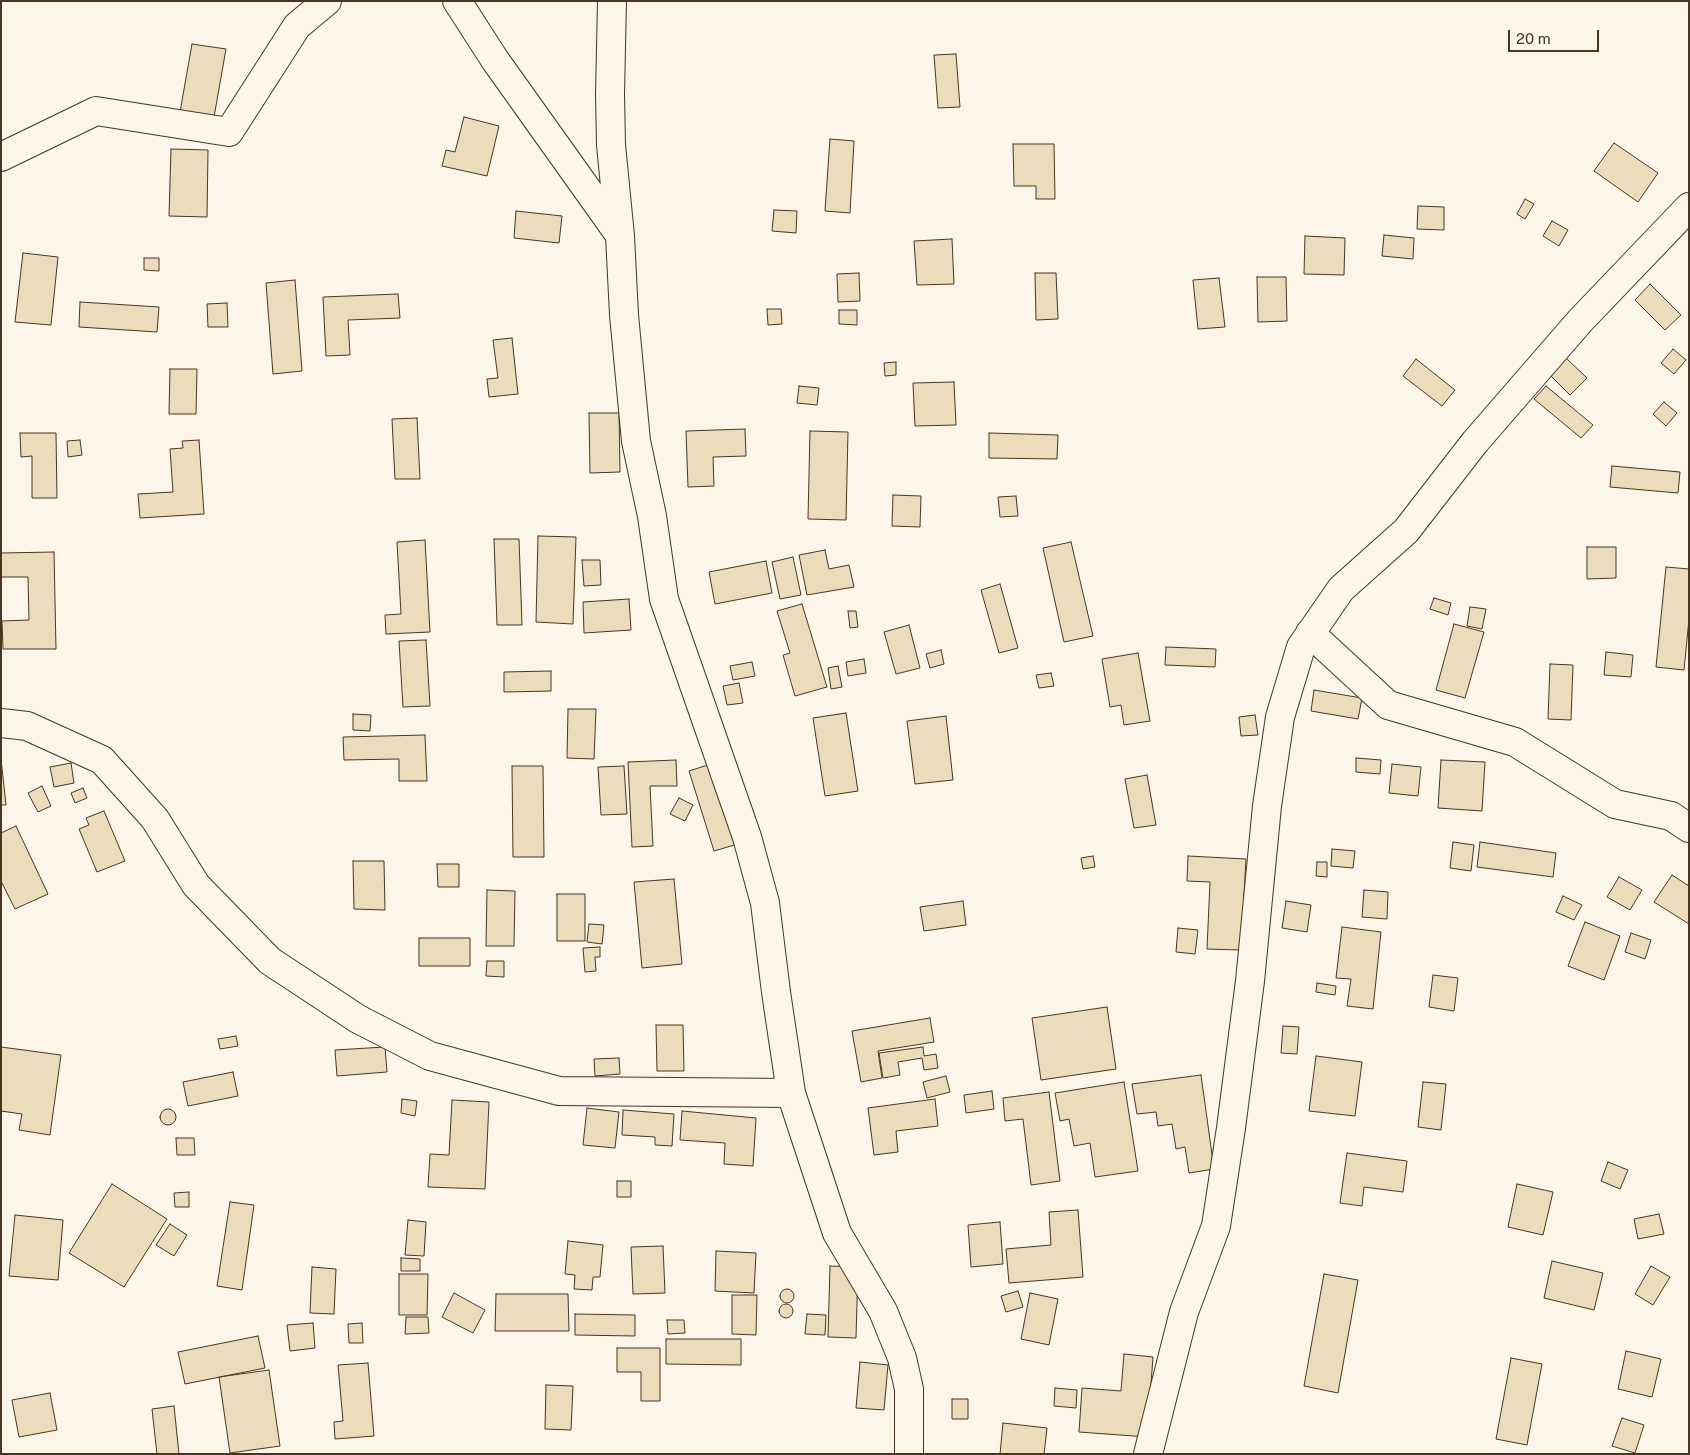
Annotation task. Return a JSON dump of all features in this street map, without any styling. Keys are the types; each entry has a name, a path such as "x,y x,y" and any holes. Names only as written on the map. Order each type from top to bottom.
{"street":[{"path":"1,157 96,111 229,132 297,26 327,1"},
{"path":"457,1 495,60 620,236"},
{"path":"612,1 611,136 620,236 624,315 636,441 652,516 664,599 747,837 766,903 776,992 791,1093 837,1233 883,1311 902,1358 909,1389 909,1454"},
{"path":"1148,1454 1184,1312 1216,1226 1250,981 1267,806 1280,717 1301,647 1341,589 1406,531 1475,442 1574,328 1689,207"},
{"path":"1310,633 1388,705 1515,742 1614,804 1671,816 1689,828"},
{"path":"1,723 27,726 102,760 155,819 196,885 270,961 358,1018 430,1056 559,1092 791,1093"}],"building":[{"path":"192,44 226,49 214,117 180,112"},
{"path":"956,54 960,107 938,108 934,55"},
{"path":"464,117 499,126 487,176 442,166 446,150 455,152"},
{"path":"830,139 854,141 850,213 825,211"},
{"path":"1614,143 1658,173 1638,202 1594,171"},
{"path":"1013,144 1054,144 1055,199 1036,199 1036,186 1014,186"},
{"path":"171,149 208,150 207,217 169,216"},
{"path":"1525,199 1534,204 1525,219 1517,214"},
{"path":"1418,206 1444,207 1444,230 1417,229"},
{"path":"774,210 797,211 796,233 772,231"},
{"path":"516,211 562,216 559,243 514,238"},
{"path":"1552,221 1568,230 1559,246 1543,236"},
{"path":"1384,235 1414,238 1413,259 1382,256"},
{"path":"1305,236 1345,238 1344,275 1304,274"},
{"path":"952,239 954,284 917,285 914,241"},
{"path":"23,253 58,257 51,325 15,322"},
{"path":"144,258 159,258 159,271 144,270"},
{"path":"859,273 860,301 838,302 837,274"},
{"path":"1035,273 1056,273 1058,319 1036,320"},
{"path":"1257,277 1286,277 1287,321 1258,322"},
{"path":"1219,278 1225,327 1198,329 1193,280"},
{"path":"295,280 302,371 273,374 266,283"},
{"path":"1650,284 1681,315 1665,330 1635,300"},
{"path":"398,294 400,318 348,320 350,355 326,356 323,297"},
{"path":"80,302 159,307 157,332 79,327"},
{"path":"227,303 228,327 208,327 207,304"},
{"path":"767,309 781,309 782,324 768,325"},
{"path":"839,310 857,310 857,325 839,324"},
{"path":"512,338 518,394 489,397 487,379 498,378 493,340"},
{"path":"1673,349 1686,360 1674,374 1661,363"},
{"path":"1566,358 1587,378 1570,395 1550,375"},
{"path":"1416,359 1455,390 1442,406 1403,376"},
{"path":"896,362 896,375 885,376 884,363"},
{"path":"170,369 197,369 196,414 169,414"},
{"path":"954,382 956,425 915,426 913,383"},
{"path":"799,386 819,388 817,405 797,403"},
{"path":"1546,386 1593,425 1581,438 1534,399"},
{"path":"1664,402 1677,413 1666,426 1653,414"},
{"path":"589,413 619,413 620,472 590,473"},
{"path":"417,418 420,479 395,479 392,419"},
{"path":"745,429 746,456 713,457 714,486 688,487 686,431"},
{"path":"810,431 848,432 846,520 808,519"},
{"path":"20,433 56,433 57,498 32,498 32,456 21,457"},
{"path":"989,433 1058,435 1057,459 989,458"},
{"path":"80,440 82,455 68,457 67,441"},
{"path":"199,440 204,514 140,518 138,494 173,492 170,449 183,448 182,441"},
{"path":"1612,466 1680,472 1678,493 1610,487"},
{"path":"893,495 921,496 920,527 892,526"},
{"path":"1016,496 1018,516 1000,517 998,497"},
{"path":"538,536 576,537 573,624 536,622"},
{"path":"494,539 519,539 522,625 497,625"},
{"path":"425,540 430,632 386,634 385,615 401,614 397,542"},
{"path":"1071,542 1093,636 1064,642 1043,548"},
{"path":"1587,547 1616,547 1616,578 1587,579"},
{"path":"825,550 829,569 849,565 854,587 807,595 799,555"},
{"path":"54,552 56,649 3,649 2,621 29,620 28,577 1,577 1,553"},
{"path":"793,557 801,595 780,599 772,562"},
{"path":"582,560 600,560 601,585 584,586"},
{"path":"766,561 772,593 715,604 709,572"},
{"path":"1666,567 1689,569 1689,619 1684,670 1656,667"},
{"path":"1000,584 1018,648 999,653 981,590"},
{"path":"1434,598 1451,603 1448,615 1430,609"},
{"path":"629,599 631,630 584,633 583,602"},
{"path":"802,604 827,687 795,696 783,655 790,653 777,611"},
{"path":"1470,607 1486,609 1482,629 1467,626"},
{"path":"848,611 856,611 858,627 850,628"},
{"path":"1454,624 1484,632 1465,698 1436,690"},
{"path":"909,625 920,668 896,674 884,632"},
{"path":"426,640 430,706 403,707 399,641"},
{"path":"1166,647 1216,649 1215,667 1165,665"},
{"path":"941,650 944,664 930,668 926,654"},
{"path":"1606,652 1633,655 1631,677 1604,675"},
{"path":"1138,653 1150,721 1124,725 1121,705 1110,707 1102,659"},
{"path":"864,659 866,673 848,676 846,662"},
{"path":"752,662 755,676 733,680 730,666"},
{"path":"1550,664 1573,665 1571,720 1548,719"},
{"path":"838,666 842,687 831,689 828,668"},
{"path":"551,671 551,691 504,692 504,672"},
{"path":"1051,673 1054,686 1039,688 1036,675"},
{"path":"739,683 743,703 727,705 723,686"},
{"path":"1314,690 1362,698 1358,719 1311,711"},
{"path":"568,709 596,709 594,759 567,758"},
{"path":"846,713 858,791 825,796 813,718"},
{"path":"353,714 371,715 370,731 353,730"},
{"path":"1255,715 1258,735 1241,736 1239,717"},
{"path":"946,716 953,780 915,784 907,721"},
{"path":"425,735 427,781 399,781 399,759 344,760 343,737"},
{"path":"1356,758 1381,760 1380,774 1356,772"},
{"path":"1,759 6,805 1,805"},
{"path":"676,760 677,786 650,786 653,846 632,847 628,762"},
{"path":"1441,760 1485,762 1482,811 1438,808"},
{"path":"71,763 74,783 54,787 50,767"},
{"path":"714,763 738,844 714,851 689,771"},
{"path":"1392,764 1421,767 1418,796 1389,793"},
{"path":"512,766 543,766 544,857 513,857"},
{"path":"624,766 627,814 601,815 598,767"},
{"path":"1147,775 1156,825 1134,828 1125,779"},
{"path":"42,786 51,806 38,812 28,793"},
{"path":"83,788 87,798 75,803 71,793"},
{"path":"679,798 693,805 685,821 670,814"},
{"path":"104,811 125,861 97,872 79,829 89,825 86,818"},
{"path":"16,826 48,894 15,909 1,881 1,833"},
{"path":"1453,842 1474,845 1471,871 1450,868"},
{"path":"1480,842 1556,853 1553,877 1477,867"},
{"path":"1332,849 1355,851 1353,868 1331,866"},
{"path":"1093,856 1095,867 1083,869 1081,858"},
{"path":"1188,856 1246,859 1241,950 1207,949 1210,882 1187,881"},
{"path":"353,861 384,861 385,910 354,909"},
{"path":"1317,862 1327,862 1327,877 1316,876"},
{"path":"437,864 459,864 459,887 438,887"},
{"path":"1672,875 1689,886 1689,924 1654,902"},
{"path":"1619,877 1642,890 1630,910 1607,897"},
{"path":"674,879 682,964 642,968 634,882"},
{"path":"487,890 515,891 514,946 486,946"},
{"path":"1364,890 1388,892 1387,919 1362,917"},
{"path":"557,894 585,894 585,941 557,941"},
{"path":"1563,896 1582,905 1574,920 1556,912"},
{"path":"963,901 966,925 924,931 920,907"},
{"path":"1286,901 1311,905 1307,932 1282,928"},
{"path":"1585,922 1620,936 1604,980 1568,966"},
{"path":"589,924 604,925 602,944 587,942"},
{"path":"1342,927 1381,932 1373,1009 1347,1006 1351,979 1336,978"},
{"path":"1178,928 1198,930 1195,954 1176,952"},
{"path":"1631,933 1651,940 1645,959 1625,952"},
{"path":"419,938 470,938 470,966 419,966"},
{"path":"600,947 600,957 595,957 596,971 585,972 583,948"},
{"path":"487,961 504,961 504,977 486,976"},
{"path":"1433,975 1458,978 1454,1011 1429,1007"},
{"path":"1317,983 1336,986 1335,995 1316,992"},
{"path":"1107,1007 1116,1069 1041,1080 1032,1018"},
{"path":"930,1018 934,1042 878,1051 882,1078 861,1082 852,1031"},
{"path":"656,1025 683,1025 684,1071 657,1071"},
{"path":"1283,1026 1299,1027 1297,1054 1281,1053"},
{"path":"236,1036 238,1046 220,1049 218,1039"},
{"path":"1,1047 61,1055 50,1135 19,1130 22,1114 1,1111"},
{"path":"385,1047 387,1072 337,1076 335,1050"},
{"path":"923,1047 924,1056 936,1054 938,1068 924,1070 922,1058 898,1062 900,1075 883,1078 879,1053"},
{"path":"1316,1056 1362,1062 1355,1116 1309,1111"},
{"path":"619,1058 620,1074 595,1076 594,1059"},
{"path":"233,1072 238,1096 188,1106 183,1082"},
{"path":"1201,1075 1214,1169 1189,1173 1185,1147 1176,1149 1172,1124 1158,1126 1156,1112 1137,1114 1132,1084"},
{"path":"946,1076 950,1092 927,1098 923,1082"},
{"path":"1124,1082 1138,1171 1095,1177 1090,1143 1074,1146 1069,1119 1060,1121 1055,1093"},
{"path":"1423,1082 1446,1084 1441,1130 1418,1127"},
{"path":"992,1091 994,1109 966,1113 964,1095"},
{"path":"1049,1092 1060,1181 1031,1185 1023,1119 1005,1121 1003,1098"},
{"path":"402,1099 417,1101 415,1116 401,1113"},
{"path":"935,1099 938,1126 896,1131 898,1152 874,1155 868,1108"},
{"path":"452,1100 489,1102 485,1189 428,1187 430,1154 449,1155"},
{"path":"587,1108 619,1112 615,1148 583,1145"},
{"path":"168,1109 174,1111 176,1117 174,1123 168,1125 162,1123 160,1117 162,1111"},
{"path":"623,1110 674,1114 672,1146 655,1145 655,1137 622,1135"},
{"path":"682,1111 756,1118 753,1166 724,1164 725,1143 680,1140"},
{"path":"176,1138 194,1138 195,1155 177,1155"},
{"path":"1347,1153 1407,1161 1403,1192 1364,1187 1362,1206 1340,1203"},
{"path":"1608,1162 1628,1170 1620,1189 1601,1181"},
{"path":"617,1181 631,1181 631,1197 617,1197"},
{"path":"112,1184 167,1219 124,1287 69,1253"},
{"path":"1517,1184 1553,1192 1543,1235 1508,1227"},
{"path":"189,1192 189,1207 175,1207 174,1193"},
{"path":"230,1202 254,1205 242,1290 217,1286"},
{"path":"1078,1210 1083,1277 1009,1283 1006,1249 1051,1245 1049,1212"},
{"path":"1659,1214 1664,1234 1638,1239 1634,1219"},
{"path":"15,1215 63,1220 58,1280 9,1276"},
{"path":"408,1220 426,1222 424,1256 405,1255"},
{"path":"1000,1222 1003,1264 971,1267 968,1225"},
{"path":"170,1224 187,1235 174,1256 156,1245"},
{"path":"568,1241 603,1245 600,1277 593,1277 592,1290 574,1289 575,1275 565,1274"},
{"path":"663,1246 665,1293 633,1294 631,1247"},
{"path":"716,1251 756,1253 754,1293 715,1291"},
{"path":"401,1258 420,1259 420,1271 401,1271"},
{"path":"1552,1261 1603,1273 1594,1310 1544,1298"},
{"path":"830,1266 858,1267 856,1338 828,1337"},
{"path":"1651,1266 1670,1277 1653,1305 1635,1294"},
{"path":"312,1267 336,1269 334,1314 310,1313"},
{"path":"399,1274 428,1274 427,1315 399,1315"},
{"path":"1324,1274 1358,1280 1338,1393 1304,1386"},
{"path":"784,1289 790,1289 794,1296 790,1303 784,1303 780,1299 780,1293"},
{"path":"1018,1291 1023,1307 1006,1312 1001,1296"},
{"path":"454,1293 485,1310 473,1333 442,1317"},
{"path":"1030,1293 1058,1299 1049,1345 1021,1339"},
{"path":"496,1294 568,1294 569,1331 495,1331"},
{"path":"732,1295 757,1295 756,1335 732,1334"},
{"path":"786,1304 791,1306 793,1311 791,1316 786,1318 781,1316 779,1311 781,1306"},
{"path":"575,1314 635,1315 635,1336 575,1335"},
{"path":"807,1314 826,1315 825,1335 805,1334"},
{"path":"406,1317 428,1317 429,1333 405,1334"},
{"path":"667,1320 684,1320 685,1333 668,1334"},
{"path":"313,1323 315,1348 290,1351 287,1325"},
{"path":"362,1323 363,1343 349,1343 348,1324"},
{"path":"258,1336 265,1368 185,1384 178,1352"},
{"path":"666,1339 741,1339 741,1365 666,1364"},
{"path":"617,1348 660,1348 660,1401 641,1401 641,1372 617,1372"},
{"path":"1626,1351 1661,1359 1652,1397 1618,1389"},
{"path":"1124,1354 1153,1357 1147,1437 1079,1432 1082,1388 1121,1391"},
{"path":"1511,1358 1542,1364 1527,1445 1496,1439"},
{"path":"860,1362 888,1365 884,1410 856,1408"},
{"path":"368,1363 374,1436 335,1439 334,1422 343,1421 338,1365"},
{"path":"269,1370 280,1446 230,1453 219,1377"},
{"path":"546,1385 573,1386 571,1430 545,1429"},
{"path":"1055,1388 1077,1390 1076,1408 1054,1406"},
{"path":"50,1393 57,1430 19,1437 12,1400"},
{"path":"952,1399 968,1399 968,1419 952,1419"},
{"path":"174,1406 179,1454 157,1454 152,1409"},
{"path":"1622,1418 1644,1425 1635,1453 1612,1446"},
{"path":"1003,1423 1047,1428 1044,1454 1000,1454"}]}
